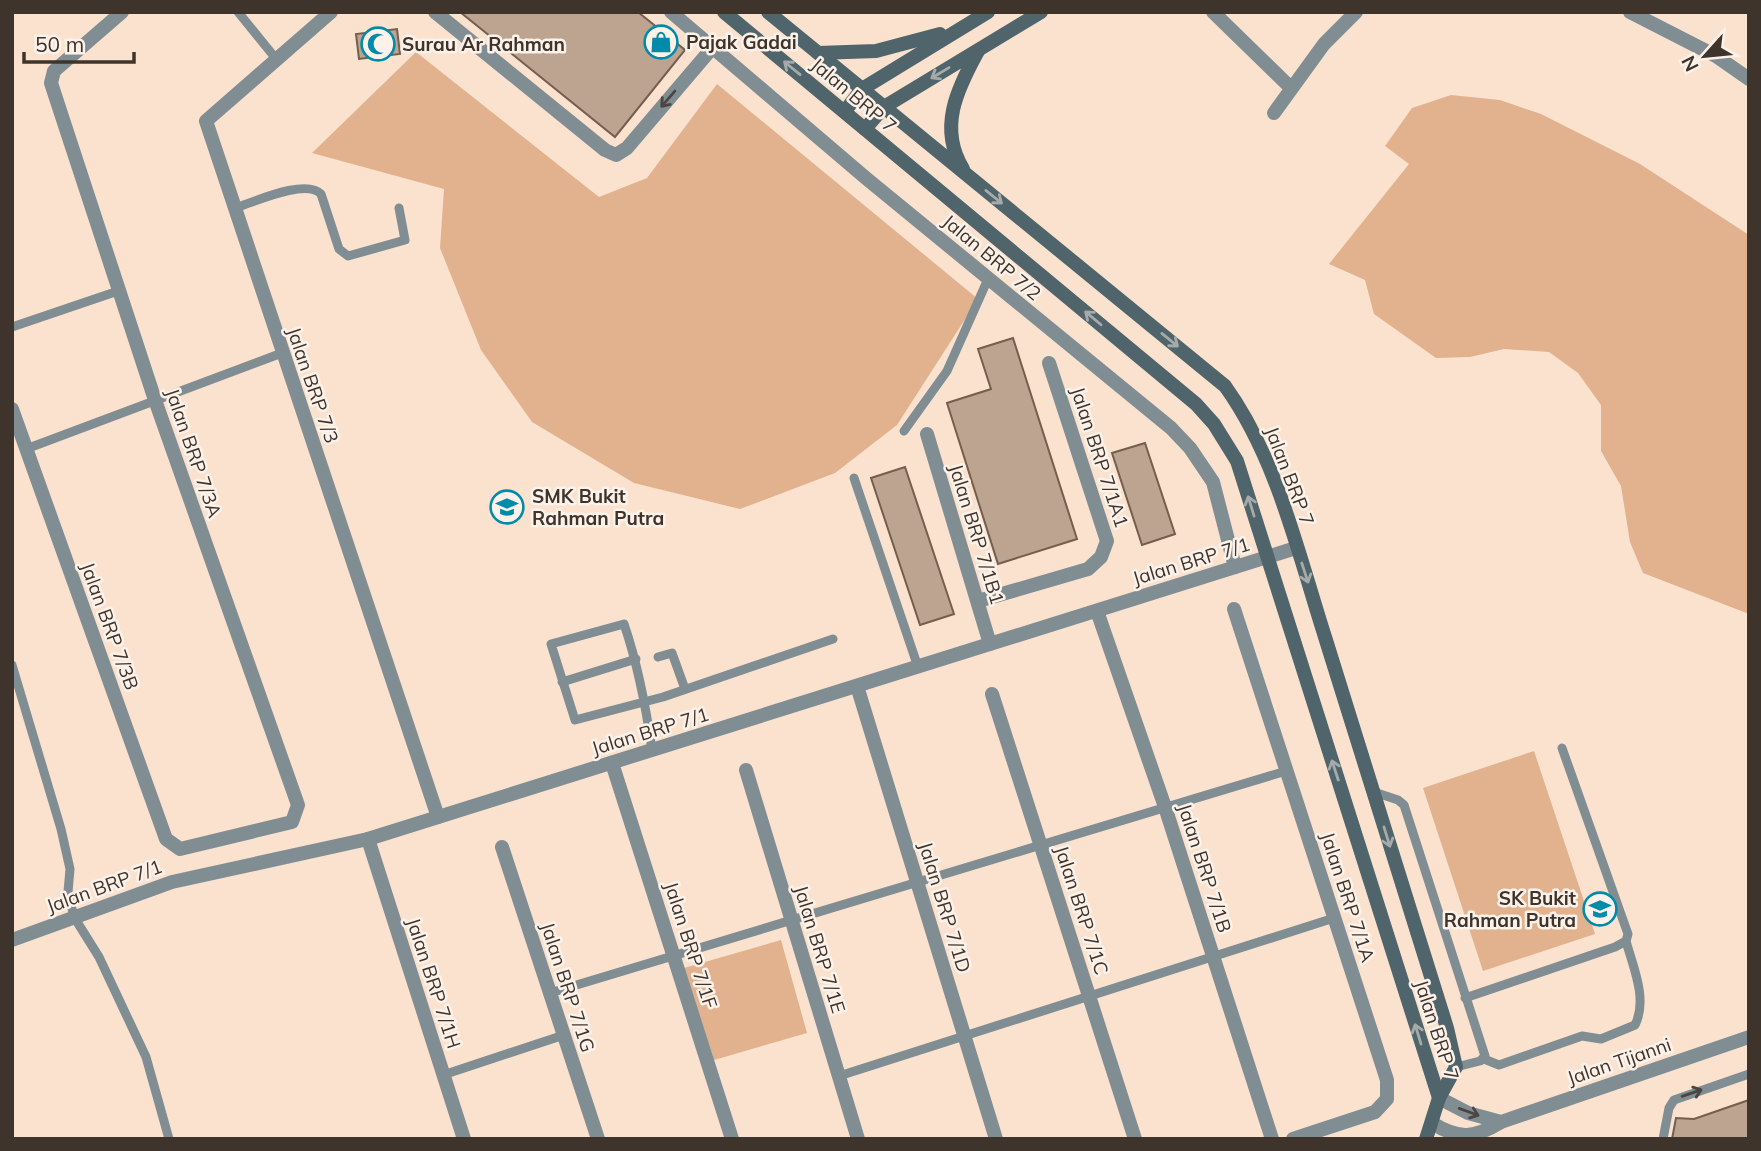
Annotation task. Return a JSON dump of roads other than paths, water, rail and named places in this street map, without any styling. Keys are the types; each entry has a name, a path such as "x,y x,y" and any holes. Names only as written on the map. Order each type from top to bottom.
{"main road":[{"name":"Jalan BRP 7","path":"724,12 1196,404 1214,424 1237,461 1439,1098"},
{"name":"Jalan BRP 7","path":"768,12 1225,386 1259,440 1374,792 1456,1067 1439,1098"},
{"path":"845,111 862,89 988,12"},
{"path":"865,129 884,107 1041,12"},
{"path":"818,53 859,53 894,48 972,22"},
{"path":"967,174 952,142 951,122 959,85 978,50"},
{"path":"1426,1139 1439,1098"}],"street":[{"name":"Jalan BRP 7/3A","path":"122,12 54,71 51,83 155,400 298,805 292,822 180,849"},
{"name":"Jalan BRP 7/3","path":"331,12 206,121 438,817"},
{"path":"435,12 605,150 615,155 626,148 713,47"},
{"name":"Jalan BRP 7/2","path":"671,12 988,279 1171,428 1191,448 1213,482 1236,567"},
{"path":"1213,12 1290,87"},
{"path":"1274,113 1290,87 1324,44 1356,12"},
{"path":"1630,12 1716,56 1749,79"},
{"name":"Jalan BRP 7/1A1","path":"978,601 1088,569 1101,557 1107,541 1049,363"},
{"name":"Jalan BRP 7/3B","path":"12,408 166,839 180,849"},
{"name":"Jalan BRP 7/1B1","path":"927,434 990,644"},
{"name":"Jalan BRP 7/1","path":"12,940 172,882 368,839 1296,548"},
{"name":"Jalan BRP 7/1A","path":"1234,609 1387,1080 1387,1099 1375,1112 1293,1139"},
{"name":"Jalan BRP 7/1B","path":"1097,611 1165,807 1272,1139"},
{"name":"Jalan BRP 7/1D","path":"857,686 996,1139"},
{"name":"Jalan BRP 7/1C","path":"992,694 1135,1139"},
{"name":"Jalan BRP 7/1F","path":"612,763 732,1139"},
{"name":"Jalan BRP 7/1E","path":"746,770 858,1139"},
{"name":"Jalan BRP 7/1H","path":"368,839 464,1139"},
{"name":"Jalan BRP 7/1G","path":"502,847 598,1139"},
{"name":"Jalan Tijanni","path":"1432,1123 1456,1135 1482,1134 1501,1122 1749,1037"},
{"path":"1439,1098 1468,1113 1501,1122"}],"lane":[{"path":"238,12 277,60"},
{"path":"235,208 301,187 313,188 321,194 339,249 348,256 405,240 399,208"},
{"path":"904,431 947,371 988,279"},
{"path":"12,327 121,290"},
{"path":"26,449 282,353"},
{"path":"854,478 918,667"},
{"path":"652,750 645,700 636,659 624,624 551,645 575,720 645,700 685,689 833,639"},
{"path":"658,657 672,653 685,689"},
{"path":"562,682 636,659"},
{"path":"12,665 61,829 70,869 68,892 74,917 99,957 146,1057 169,1139"},
{"path":"1456,1067 1483,1059 1499,1065 1581,1036 1601,1039 1635,1025 1642,1010 1626,941 1628,934 1562,748"},
{"path":"550,993 1286,771"},
{"path":"1374,792 1398,800 1404,805 1483,1059"},
{"path":"839,1076 1334,918"},
{"path":"1465,998 1626,941"},
{"path":"443,1075 564,1035"},
{"path":"1663,1139 1669,1108 1674,1101 1749,1074"}],"place":[{"name":"Pajak Gadai","path":"661,42"},
{"name":"Surau Ar Rahman","path":"378,44"},
{"name":"SMK Bukit Rahman Putra","path":"507,507"},
{"name":"SK Bukit Rahman Putra","path":"1600,909"}]}
